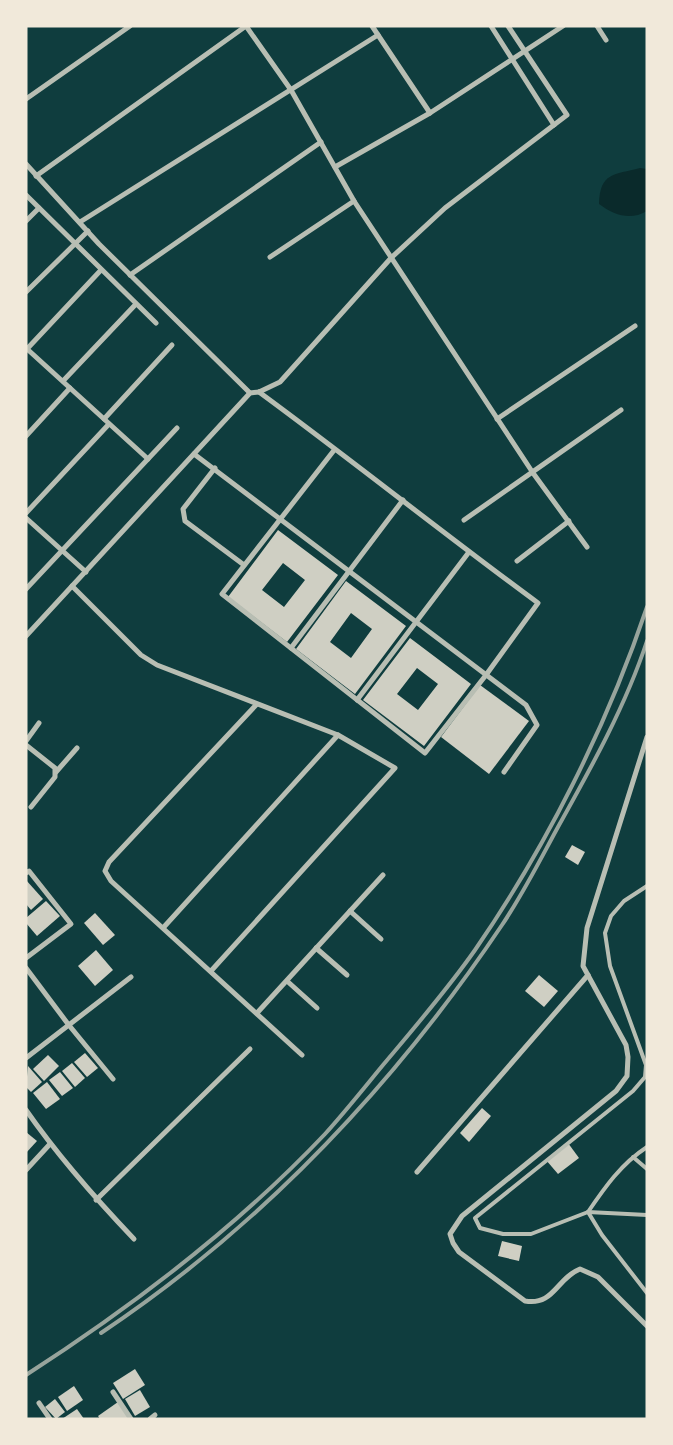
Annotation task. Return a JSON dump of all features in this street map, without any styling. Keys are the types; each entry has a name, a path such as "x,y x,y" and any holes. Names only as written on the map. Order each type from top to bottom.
{"street":[{"path":"26,99 130,26"},
{"path":"36,176 246,26 291,90 354,201 391,258 533,473 587,548"},
{"path":"372,26 430,113"},
{"path":"491,26 554,125"},
{"path":"26,636 250,393 259,392 280,382 391,258 445,208 567,115 508,26"},
{"path":"335,167 430,113 563,26"},
{"path":"597,26 606,40"},
{"path":"80,222 378,35"},
{"path":"130,275 321,142"},
{"path":"26,164 130,275 250,393"},
{"path":"26,195 156,323"},
{"path":"270,257 354,201"},
{"path":"26,221 39,208"},
{"path":"26,292 88,231"},
{"path":"102,270 27,349 148,459"},
{"path":"63,381 136,304"},
{"path":"497,419 635,326"},
{"path":"104,419 172,345"},
{"path":"26,436 70,388"},
{"path":"259,392 335,448 538,602 486,675 425,753 222,594 335,448"},
{"path":"464,520 621,410"},
{"path":"26,513 110,424"},
{"path":"26,589 177,428"},
{"path":"194,454 526,705 537,725 504,772"},
{"path":"215,468 183,509 186,521 244,565"},
{"path":"291,648 403,500"},
{"path":"26,518 86,572"},
{"path":"517,560 569,521"},
{"path":"357,700 470,552"},
{"path":"72,586 141,655 174,672 338,735 395,768 211,971"},
{"path":"256,704 109,862 105,871 111,881 302,1055"},
{"path":"40,723 26,743 55,768 56,772"},
{"path":"163,928 338,735"},
{"path":"647,737 587,928 583,966 626,1045 629,1066 627,1076 616,1091 462,1216 450,1234 459,1252 526,1300 536,1302 544,1300 564,1278 580,1269 598,1277 647,1326"},
{"path":"31,807 76,748"},
{"path":"26,873 29,871 71,924 26,958"},
{"path":"258,1013 383,875"},
{"path":"350,911 381,939"},
{"path":"316,948 347,975"},
{"path":"26,968 113,1079"},
{"path":"417,1172 588,975"},
{"path":"26,1058 131,977"},
{"path":"287,981 317,1008"},
{"path":"96,1200 250,1049"},
{"path":"26,1110 50,1144 96,1200 134,1239"},
{"path":"26,1170 50,1144"},
{"path":"113,1392 131,1419"},
{"path":"39,1403 50,1419"}],"lane":[{"path":"647,886 624,901 611,916 605,933 610,966 646,1065 645,1077 633,1091 476,1218 480,1228 503,1234 531,1234 588,1212 647,1215"},
{"path":"588,1212 612,1178 633,1157 647,1148"},
{"path":"633,1157 647,1169"},
{"path":"588,1212 602,1235 647,1293"}],"water":[{"path":"640,168 647,169 647,211 634,216 628,216 616,214 599,204 602,186 606,180 616,174"}],"building":[{"path":"278,530 338,575 287,642 228,597","holes":["283,563 305,580 284,607 262,590"]},
{"path":"346,581 406,626 355,694 296,649","holes":["351,613 372,629 351,658 330,642"]},
{"path":"410,638 471,684 424,746 363,700","holes":["417,668 438,684 418,710 397,694"]},
{"path":"480,685 529,721 489,774 441,737"},
{"path":"572,845 585,852 578,865 565,857"},
{"path":"26,880 43,899 31,910 26,904"},
{"path":"46,901 60,916 37,936 26,923 26,918"},
{"path":"95,913 115,935 103,945 84,923"},
{"path":"96,950 113,970 95,986 78,966"},
{"path":"539,975 558,991 544,1007 525,991"},
{"path":"85,1053 98,1068 87,1077 74,1062"},
{"path":"48,1055 59,1066 44,1081 33,1069"},
{"path":"72,1063 85,1078 75,1087 62,1071"},
{"path":"28,1066 42,1082 31,1092 26,1087"},
{"path":"60,1072 73,1088 62,1096 49,1080"},
{"path":"47,1082 60,1099 46,1109 33,1093"},
{"path":"482,1108 491,1116 469,1142 460,1133"},
{"path":"26,1132 37,1141 26,1153"},
{"path":"568,1143 579,1158 558,1174 546,1160"},
{"path":"502,1241 522,1246 519,1261 498,1256"},
{"path":"135,1369 145,1385 123,1399 113,1383"},
{"path":"74,1386 83,1400 67,1411 58,1397"},
{"path":"140,1390 150,1407 135,1416 125,1399"},
{"path":"55,1399 65,1412 56,1419 45,1407"},
{"path":"118,1402 129,1419 100,1419 98,1416"},
{"path":"77,1409 84,1419 62,1419"}],"railway":[{"path":"26,1375 66,1349 183,1264 256,1201 325,1134 431,1008 475,950 501,911 550,828 594,741 631,652 647,607"},
{"path":"101,1333 160,1291 270,1199 370,1096 417,1041 461,984 502,925 524,889 607,736 629,689 647,641"}]}
